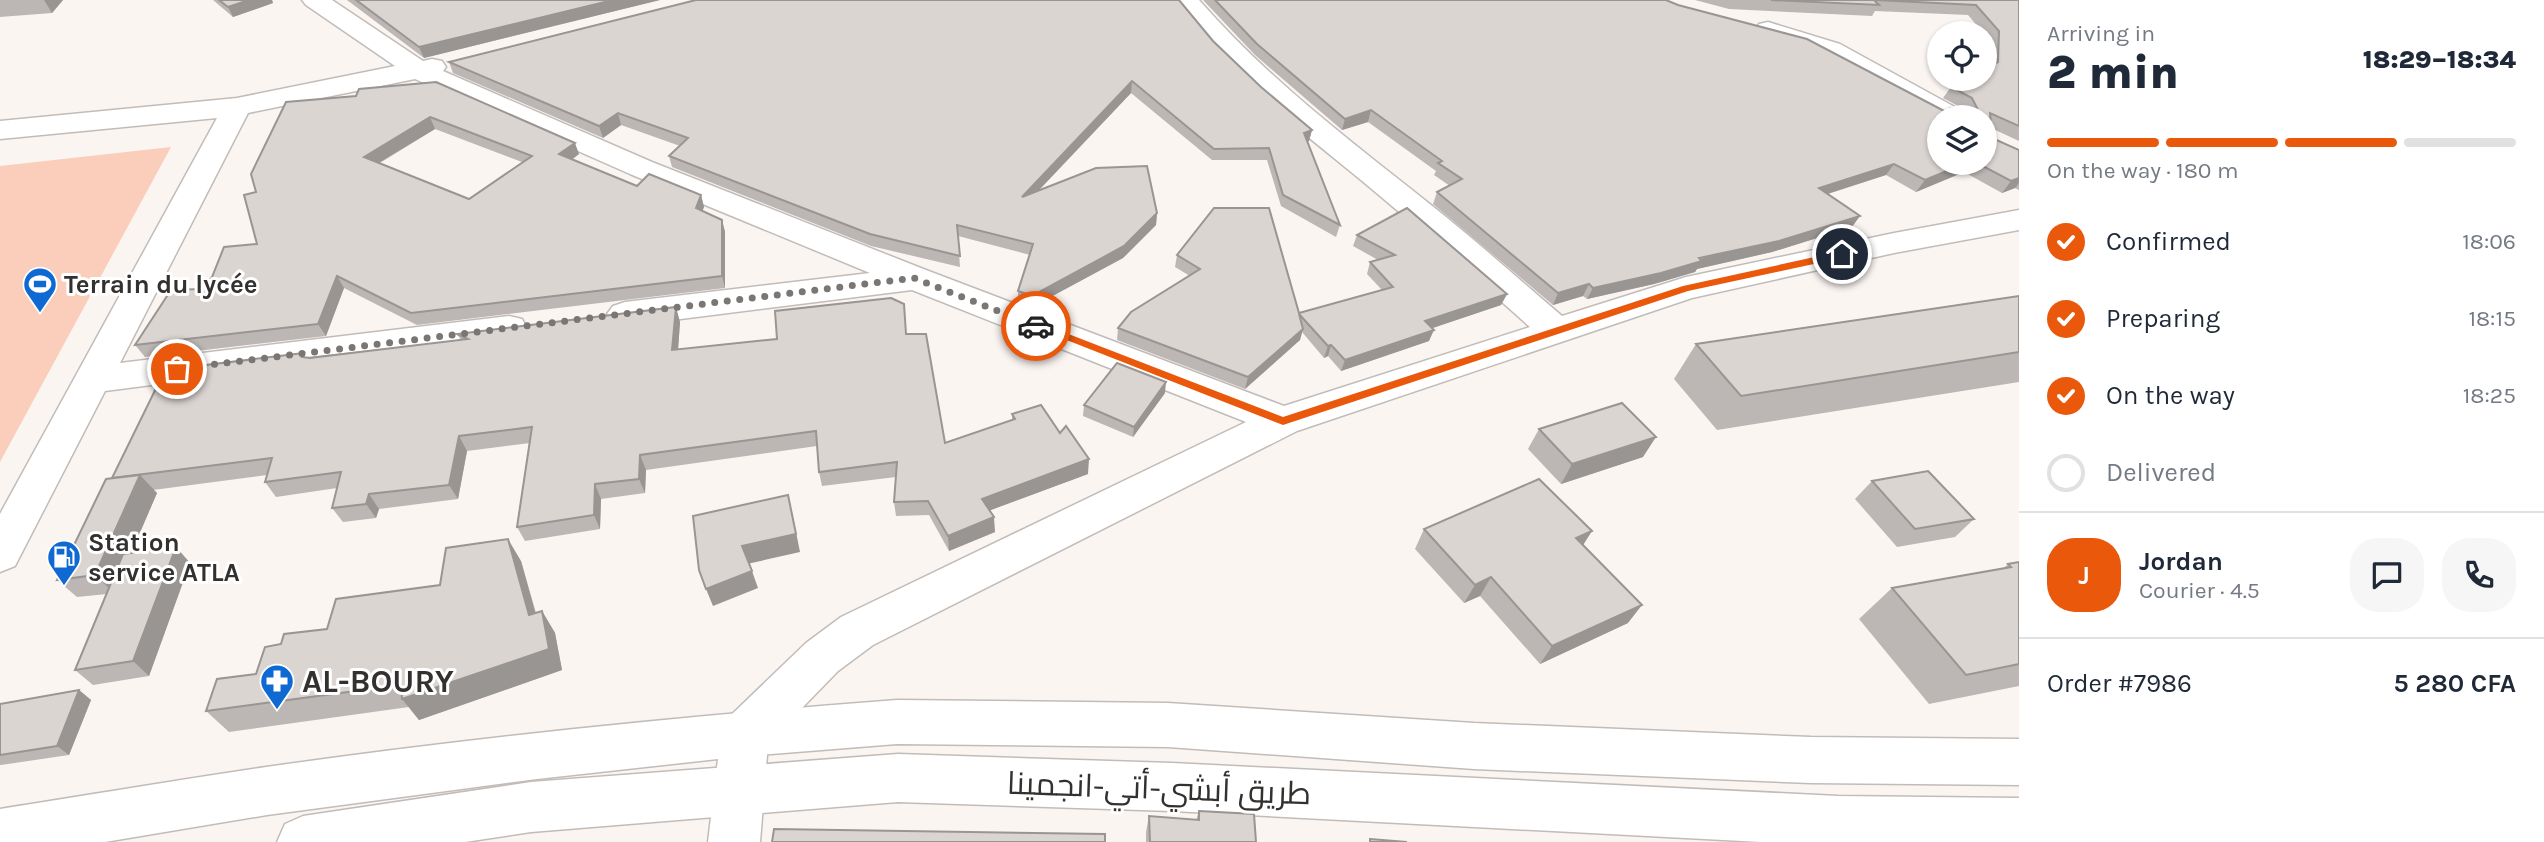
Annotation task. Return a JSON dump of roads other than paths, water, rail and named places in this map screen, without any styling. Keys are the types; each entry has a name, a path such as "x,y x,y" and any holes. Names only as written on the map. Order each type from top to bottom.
{"main road":[{"path":"315,0 418,70 641,168 914,278 1283,421"},
{"path":"1185,0 1228,50 1274,94 1428,219 1556,330"},
{"path":"1744,24 1793,36 1830,50 1930,105"},
{"path":"0,130 237,107 459,60"},
{"path":"0,554 237,107"},
{"path":"734,842 745,734 822,657 857,631 1283,421 1686,288 1894,243 2019,220"},
{"path":"595,318 914,278"},
{"path":"95,379 539,324"},
{"path":"0,834 267,791 537,756 745,734 897,722 1168,725 1501,747 1811,760 2019,762"},
{"name":"طريق أبشي-أتي-انجمينا","path":"303,842 531,807 738,789 911,778 1172,787 1842,832 2019,823"}],"place":[{"name":"Terrain du lycée","path":"40,314"},
{"name":"Station service ATLA","path":"64,587"},
{"name":"AL-BOURY","path":"277,711"}]}
